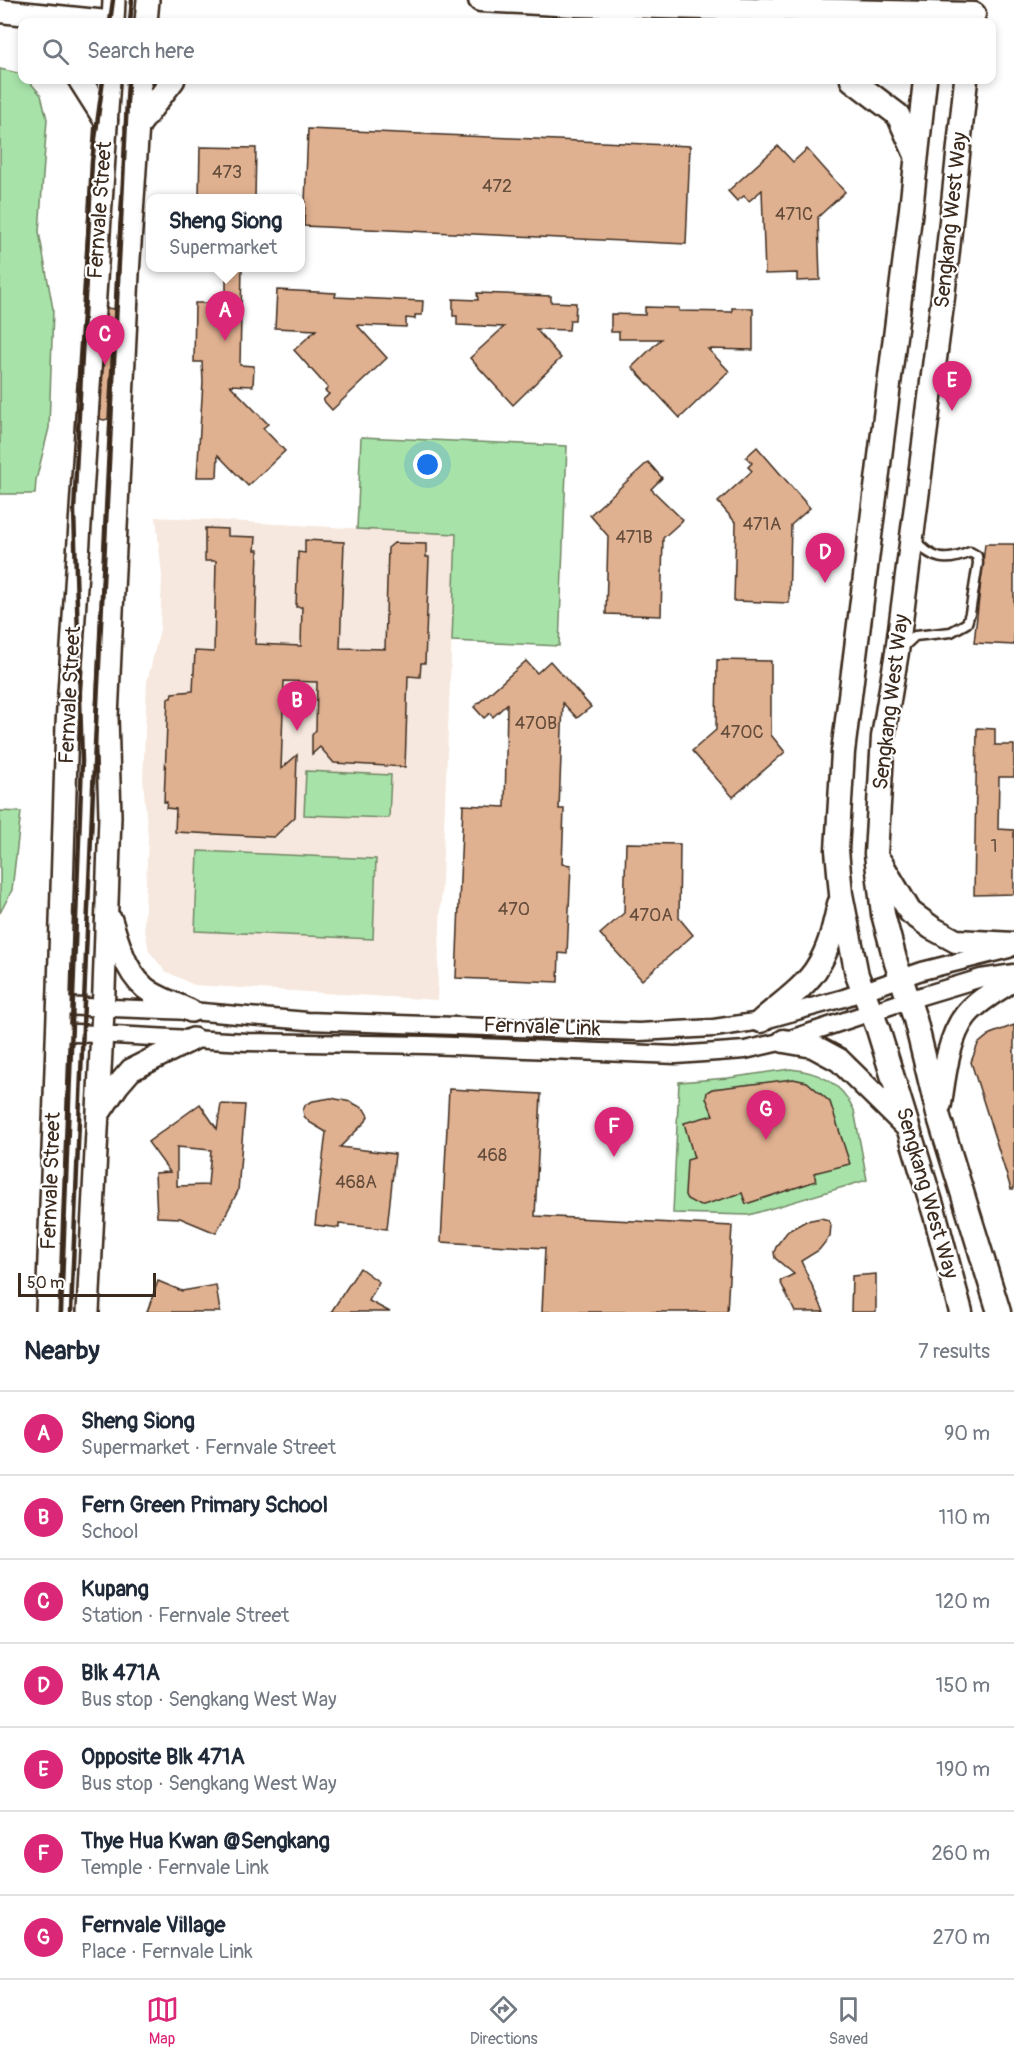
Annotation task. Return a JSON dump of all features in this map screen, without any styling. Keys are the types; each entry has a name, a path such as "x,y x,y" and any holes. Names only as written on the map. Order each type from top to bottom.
{"main road":[{"path":"480,0 818,5 974,12"},
{"path":"0,11 28,18"},
{"path":"83,84 106,121"},
{"path":"137,127 170,84"},
{"path":"857,84 898,115 915,155"},
{"name":"Sengkang West Way","path":"924,84 843,752 837,850 841,894 857,975 868,1001 935,1215 961,1312"},
{"name":"Sengkang West Way","path":"966,84 944,286 884,737 876,854 883,914 938,1114 999,1312"},
{"path":"876,854 910,912 932,928 956,942 1014,946"},
{"path":"761,1021 818,967 832,937 841,894"},
{"path":"938,1114 949,1050 965,1016 987,997 1014,979"},
{"path":"784,1041 813,1046 839,1060 908,1128"}],"street":[{"path":"113,18 114,0"},
{"path":"146,18 148,0"},
{"name":"Fernvale Street","path":"47,1312 67,724 110,84"},
{"name":"Fernvale Street","path":"88,1312 110,816 108,705 141,84"},
{"path":"106,905 125,961 136,977 150,992 191,1011"},
{"name":"Fernvale Link","path":"57,1032 247,1042 427,1045 676,1055 745,1050 784,1041 868,1001 901,978 1014,946"},
{"name":"Fernvale Link","path":"59,1006 191,1011 307,1021 639,1032 714,1028 868,1001 908,1000 981,978 1014,973"},
{"path":"98,1116 118,1085 132,1070 193,1039"}],"lane":[{"path":"897,652 915,636 951,632 967,623 978,563 977,556 970,552 962,556 940,559 925,552 911,535"}],"shaded area":[{"path":"156,517 456,534 437,1000 194,985 165,971 149,951 144,926 148,838 143,779 147,682 160,629 162,576"}],"green space":[{"path":"0,69 18,73 18,84 31,84 41,95 47,119 39,232 53,309 49,428 36,480 35,494 0,494"},
{"path":"361,437 567,446 559,646 452,641 456,534 357,529"},
{"path":"306,771 391,775 389,818 304,815"},
{"path":"0,811 21,812 12,890 0,913"},
{"path":"198,851 376,859 373,939 195,931"},
{"path":"790,1069 828,1080 849,1100 854,1110 867,1180 749,1215 673,1213 679,1082"}],"building":[{"path":"308,129 690,146 686,244 305,226"},
{"path":"778,146 793,162 807,149 845,192 818,217 820,280 797,281 797,273 765,274 762,190 749,201 744,196 737,201 728,191"},
{"path":"200,147 256,148 255,194 199,194"},
{"path":"226,272 242,272 240,365 254,366 253,386 230,385 268,424 263,428 285,451 248,486 218,455 217,477 197,477 203,382 202,362 194,362 195,303 226,303"},
{"path":"277,290 336,293 335,297 423,301 422,315 415,315 415,319 406,318 406,327 357,325 387,358 332,410 323,400 329,394 325,391 328,388 294,350 316,330 275,328"},
{"path":"477,293 551,296 551,302 576,303 575,320 570,320 569,330 536,329 561,358 513,405 470,358 504,327 457,325 457,316 453,316 453,299 478,300"},
{"path":"645,307 679,308 679,311 732,312 732,308 753,308 753,350 708,349 729,371 680,418 632,367 661,339 619,339 619,332 611,332 611,314 645,315"},
{"path":"107,308 114,309 108,419 104,420 100,419"},
{"path":"757,447 810,508 791,525 789,603 734,601 736,523 718,502 752,471 748,467 752,463 746,457"},
{"path":"648,462 662,478 651,489 683,520 663,538 661,616 606,614 608,536 590,515"},
{"path":"205,528 228,529 228,536 256,537 255,550 258,550 255,644 301,646 302,607 296,607 298,552 305,553 305,540 344,542 340,648 385,649 388,548 394,543 426,544 426,557 429,557 425,663 421,663 420,677 408,676 405,767 334,763 320,747 312,754 312,735 316,730 317,682 284,681 281,769 297,755 295,817 274,837 175,832 176,809 166,808 167,802 164,802 168,698 171,698 172,693 193,691 195,651 214,652 216,561 205,561"},
{"path":"985,544 1014,544 1014,645 974,643"},
{"path":"717,660 771,661 771,735 785,752 733,797 692,751 716,730"},
{"path":"526,661 537,673 550,661 591,707 577,718 563,703 559,809 564,809 562,864 571,865 567,954 559,953 558,982 456,978 463,805 505,807 507,704 493,717 490,713 484,718 474,707"},
{"path":"977,728 995,729 995,745 1014,745 1014,777 999,777 998,829 1014,830 1014,894 974,895"},
{"path":"626,843 680,844 679,918 693,935 642,980 600,934 624,913"},
{"path":"1014,1025 1014,1189 1011,1189 971,1062 978,1044 990,1034"},
{"path":"793,1079 807,1082 830,1102 850,1164 814,1173 816,1181 746,1204 742,1193 700,1206 687,1199 685,1195 687,1160 694,1158 684,1123 713,1115 706,1098 707,1092 712,1089"},
{"path":"449,1089 541,1094 535,1216 732,1226 727,1312 542,1312 545,1248 441,1242"},
{"path":"331,1098 351,1102 364,1109 368,1116 366,1121 340,1147 395,1154 387,1229 339,1224 339,1228 315,1225 326,1132 309,1122 303,1110 306,1104 313,1101"},
{"path":"200,1104 217,1129 221,1104 245,1105 238,1191 216,1233 180,1218 157,1217 155,1173 170,1172 148,1142","holes":["177,1147 211,1150 208,1185 177,1186"]},
{"path":"821,1218 828,1220 831,1225 830,1236 819,1250 801,1261 824,1312 795,1312 780,1281 794,1274 775,1258 774,1252 788,1231 806,1221"},
{"path":"360,1268 379,1282 369,1301 390,1312 331,1312"},
{"path":"876,1274 876,1312 851,1312 852,1276"},
{"path":"158,1281 182,1291 216,1285 220,1312 147,1312"}],"railway":[{"path":"111,18 113,0"},
{"path":"130,18 132,0"},
{"path":"61,1312 82,761 74,511 92,161 102,84"},
{"path":"71,1312 94,765 128,84"}],"place":[{"name":"Sheng Siong","path":"225,341"},
{"name":"Kupang","path":"105,365"},
{"name":"Opposite Blk 471A","path":"952,411"},
{"name":"Blk 471A","path":"825,583"},
{"name":"Fern Green Primary School","path":"297,731"},
{"name":"Fernvale Village","path":"766,1140"},
{"name":"Thye Hua Kwan @Sengkang","path":"614,1157"}]}
